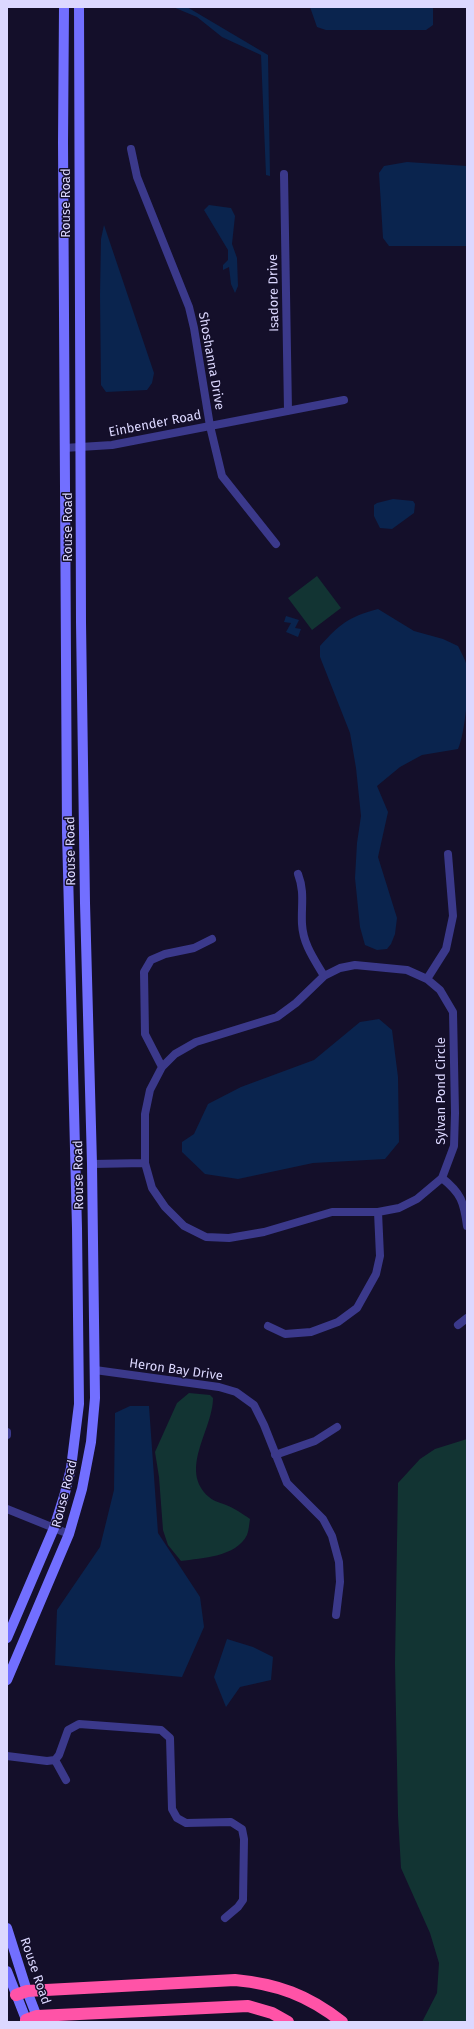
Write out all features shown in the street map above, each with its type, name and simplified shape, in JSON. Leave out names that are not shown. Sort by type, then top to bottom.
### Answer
[{"type":"highway","points":[[21,1993],[235,1980],[248,1981],[262,1983],[298,1994],[342,2022]]},
{"type":"highway","points":[[32,2020],[248,2006],[272,2012],[288,2022]]},
{"type":"street","name":"Rouse Road","points":[[7,1638],[54,1528],[71,1468],[79,1404],[77,1235],[67,840],[64,448],[64,7]]},
{"type":"street","points":[[68,7],[69,36],[72,48],[78,54]]},
{"type":"street","name":"Rouse Road","points":[[7,1680],[69,1534],[82,1489],[91,1442],[95,1398],[92,1164],[85,903],[80,447],[79,7]]},
{"type":"street","name":"Shoshanna Drive","points":[[131,149],[137,177],[189,307],[194,328],[210,426],[222,476],[276,544]]},
{"type":"street","name":"Isadore Drive","points":[[284,174],[288,411]]},
{"type":"street","name":"Einbender Road","points":[[64,448],[112,445],[344,400]]},
{"type":"street","points":[[427,979],[446,949],[453,916],[448,854]]},
{"type":"street","points":[[298,874],[302,885],[302,925],[306,946],[324,976]]},
{"type":"street","points":[[162,1066],[145,1034],[144,972],[151,960],[165,954],[194,948],[212,939]]},
{"type":"street","name":"Sylvan Pond Circle","points":[[370,966],[407,970],[427,979],[440,990],[453,1012],[456,1113],[454,1146],[442,1178],[417,1199],[400,1208],[378,1212],[332,1212],[264,1232],[229,1238],[206,1237],[184,1226],[165,1207],[152,1188],[145,1163],[145,1114],[150,1090],[162,1066],[175,1054],[196,1042],[277,1017],[296,1003],[324,976],[340,968],[370,966]]},
{"type":"street","points":[[92,1164],[145,1163]]},
{"type":"street","points":[[442,1178],[456,1189],[464,1206],[467,1226]]},
{"type":"street","points":[[268,1326],[285,1334],[311,1332],[338,1322],[357,1308],[376,1274],[380,1256],[378,1212]]},
{"type":"street","points":[[458,1325],[467,1318]]},
{"type":"street","name":"Heron Bay Drive","points":[[95,1370],[219,1387],[236,1392],[254,1405],[287,1483],[323,1519],[332,1536],[339,1562],[340,1582],[336,1615]]},
{"type":"street","points":[[275,1455],[316,1441],[337,1427]]},
{"type":"street","points":[[7,1509],[69,1534]]},
{"type":"street","points":[[7,1756],[47,1761],[55,1760],[59,1755],[68,1730],[79,1724],[161,1730],[170,1738],[172,1809],[177,1818],[186,1823],[231,1822],[242,1829],[244,1839],[243,1900],[238,1907],[225,1918]]},
{"type":"street","points":[[55,1760],[66,1780]]},
{"type":"street","name":"Rouse Road","points":[[7,1928],[21,1993],[32,2020]]},
{"type":"street","name":"Rouse Road","points":[[7,1971],[21,1993]]},
{"type":"green space","points":[[317,576],[341,608],[312,630],[288,598]]},
{"type":"green space","points":[[189,1393],[210,1395],[213,1398],[212,1410],[199,1449],[197,1462],[197,1475],[200,1486],[211,1499],[232,1508],[250,1519],[247,1535],[235,1548],[218,1555],[181,1561],[168,1545],[163,1530],[159,1477],[155,1452],[177,1403]]},
{"type":"green space","points":[[467,1439],[467,2022],[422,2022],[437,1993],[439,1963],[430,1933],[401,1868],[398,1816],[395,1663],[398,1483],[420,1459],[435,1449]]},
{"type":"water","points":[[173,7],[187,7],[268,55],[270,176],[266,175],[261,55],[222,37],[197,17]]},
{"type":"water","points":[[310,7],[433,7],[433,25],[426,30],[326,30],[317,27]]},
{"type":"water","points":[[407,162],[467,166],[467,246],[389,246],[383,238],[379,173],[384,166]]},
{"type":"water","points":[[209,205],[231,208],[235,216],[232,244],[237,258],[238,286],[235,293],[231,284],[229,267],[223,270],[223,265],[228,260],[228,250],[204,210]]},
{"type":"water","points":[[104,225],[154,373],[152,383],[147,390],[106,392],[101,385],[101,239]]},
{"type":"water","points":[[393,499],[413,501],[415,504],[414,513],[392,529],[380,528],[374,516],[374,505]]},
{"type":"water","points":[[378,609],[414,631],[443,639],[458,646],[467,666],[468,684],[465,721],[461,742],[458,749],[422,755],[400,767],[377,786],[388,812],[378,857],[397,918],[395,934],[391,944],[387,949],[377,950],[365,945],[360,927],[355,878],[357,843],[361,816],[356,768],[350,733],[320,657],[320,646],[345,622],[359,615]]},
{"type":"water","points":[[286,616],[299,620],[295,628],[301,629],[298,637],[286,632],[291,623],[284,622]]},
{"type":"water","points":[[379,1019],[392,1030],[398,1077],[399,1142],[385,1159],[313,1163],[238,1179],[205,1174],[182,1152],[182,1142],[194,1134],[208,1104],[241,1087],[314,1060],[360,1022]]},
{"type":"water","points":[[130,1406],[149,1406],[158,1533],[200,1597],[204,1627],[182,1677],[55,1665],[57,1610],[100,1547],[114,1490],[115,1413]]},
{"type":"water","points":[[227,1639],[253,1647],[273,1657],[271,1680],[240,1687],[226,1707],[214,1677]]}]
